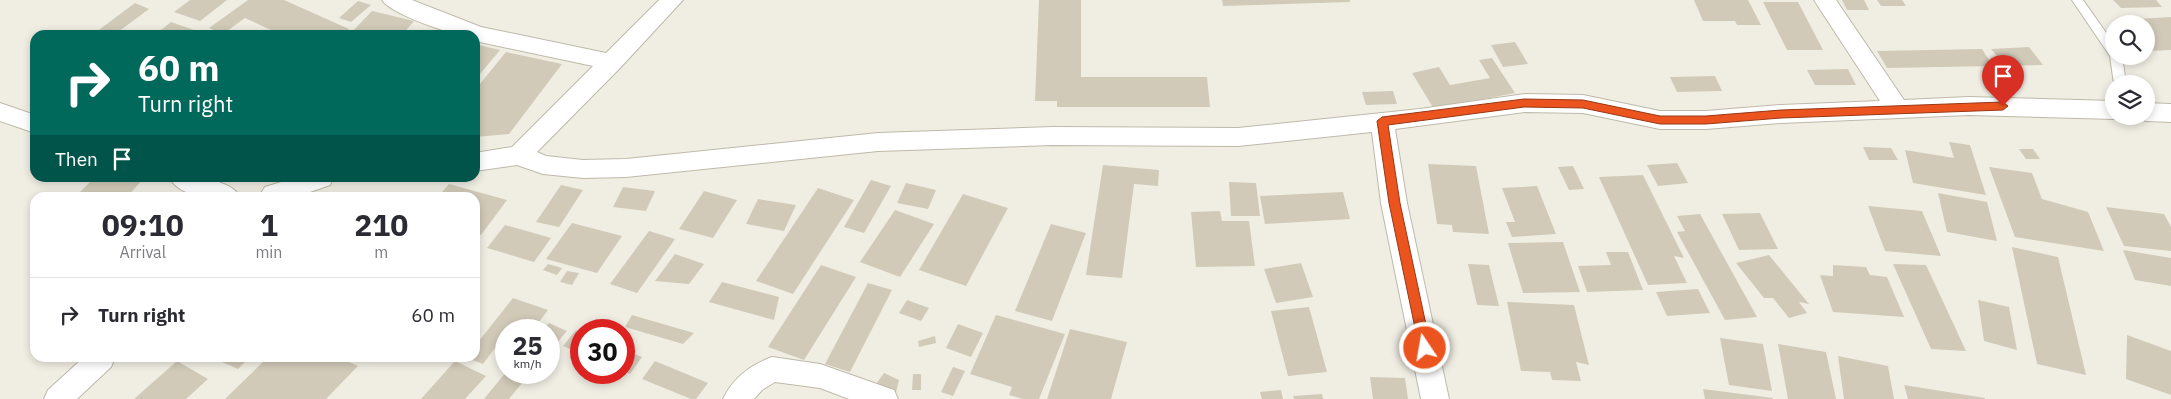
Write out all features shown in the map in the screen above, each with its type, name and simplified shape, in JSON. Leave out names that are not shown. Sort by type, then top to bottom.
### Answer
[{"type":"street","points":[[393,0],[466,30]]},
{"type":"street","points":[[519,155],[672,0]]},
{"type":"street","points":[[1825,0],[1898,109]]},
{"type":"street","points":[[480,35],[612,62]]},
{"type":"street","points":[[480,161],[519,155],[543,164],[583,168],[626,168],[878,142],[1052,136],[1238,138],[1524,103],[1583,104],[1660,120],[1706,120],[1781,114],[1969,106],[2105,110]]},
{"type":"street","points":[[0,112],[30,122]]},
{"type":"street","points":[[2155,112],[2171,113]]},
{"type":"street","points":[[1382,121],[1394,203],[1434,399]]},
{"type":"street","points":[[191,182],[215,192]]},
{"type":"street","points":[[280,192],[308,182]]},
{"type":"street","points":[[58,399],[98,362]]},
{"type":"street","points":[[737,399],[752,381],[772,369],[820,376],[884,399]]},
{"type":"lane","points":[[2077,0],[2105,41]]},
{"type":"building","points":[[190,0],[227,0],[200,21],[174,12]]},
{"type":"building","points":[[248,0],[284,0],[349,29],[271,30],[245,18],[228,30],[214,30],[209,28]]},
{"type":"building","points":[[1039,0],[1081,0],[1081,77],[1207,77],[1210,107],[1057,107],[1057,101],[1035,101]]},
{"type":"building","points":[[1222,0],[1350,0],[1350,2],[1223,6]]},
{"type":"building","points":[[1694,0],[1748,0],[1761,25],[1737,25],[1735,21],[1703,21]]},
{"type":"building","points":[[1842,0],[1864,0],[1869,10],[1847,10]]},
{"type":"building","points":[[1877,0],[1902,0],[1906,6],[1881,6]]},
{"type":"building","points":[[2113,0],[2156,0],[2162,7],[2121,8]]},
{"type":"building","points":[[358,1],[371,5],[351,22],[339,18]]},
{"type":"building","points":[[1763,2],[1798,2],[1823,50],[1787,50]]},
{"type":"building","points":[[135,3],[149,9],[121,30],[99,30]]},
{"type":"building","points":[[372,11],[414,21],[406,30],[354,30]]},
{"type":"building","points":[[2171,17],[2171,50],[2155,51],[2155,18]]},
{"type":"building","points":[[171,22],[194,30],[161,30]]},
{"type":"building","points":[[1515,42],[1528,64],[1503,67],[1491,45]]},
{"type":"building","points":[[480,45],[500,50],[480,74]]},
{"type":"building","points":[[2029,47],[2043,65],[2005,66],[1991,49]]},
{"type":"building","points":[[1982,49],[1993,66],[1887,68],[1877,51]]},
{"type":"building","points":[[506,52],[562,64],[509,134],[480,137],[480,84]]},
{"type":"building","points":[[1492,58],[1515,93],[1434,109],[1412,73],[1439,67],[1450,85],[1490,78],[1479,60]]},
{"type":"building","points":[[1848,69],[1856,85],[1815,85],[1807,70]]},
{"type":"building","points":[[1715,76],[1722,91],[1677,92],[1670,77]]},
{"type":"building","points":[[1393,91],[1397,104],[1366,105],[1362,92]]},
{"type":"building","points":[[1949,142],[1970,145],[1986,195],[1913,183],[1905,150],[1954,158]]},
{"type":"building","points":[[1863,147],[1891,148],[1898,160],[1869,160]]},
{"type":"building","points":[[2019,149],[2033,149],[2040,159],[2026,159]]},
{"type":"building","points":[[1677,163],[1688,183],[1658,186],[1647,165]]},
{"type":"building","points":[[1428,164],[1476,166],[1489,234],[1453,232],[1452,225],[1437,224]]},
{"type":"building","points":[[1103,165],[1159,170],[1158,186],[1134,184],[1122,278],[1086,275]]},
{"type":"building","points":[[1573,166],[1584,189],[1569,190],[1558,167]]},
{"type":"building","points":[[1989,167],[2032,173],[2042,199],[2088,212],[2104,251],[2015,237]]},
{"type":"building","points":[[1643,175],[1684,258],[1674,256],[1687,283],[1648,285],[1599,177]]},
{"type":"building","points":[[871,180],[891,186],[864,233],[844,227]]},
{"type":"building","points":[[90,182],[140,182],[131,192],[80,192]]},
{"type":"building","points":[[1229,182],[1256,183],[1260,216],[1231,216]]},
{"type":"building","points":[[906,183],[936,190],[928,209],[897,203]]},
{"type":"building","points":[[449,184],[478,192],[442,192]]},
{"type":"building","points":[[561,185],[583,190],[559,227],[536,222]]},
{"type":"building","points":[[1537,186],[1556,234],[1512,237],[1506,222],[1515,222],[1502,188]]},
{"type":"building","points":[[623,187],[655,191],[646,211],[613,207]]},
{"type":"building","points":[[818,188],[854,200],[793,294],[756,281]]},
{"type":"building","points":[[704,191],[737,200],[713,238],[679,229]]},
{"type":"building","points":[[1343,192],[1350,219],[1265,224],[1260,196]]},
{"type":"building","points":[[480,193],[507,200],[481,235]]},
{"type":"building","points":[[1938,193],[1987,202],[1997,241],[1947,232]]},
{"type":"building","points":[[963,194],[1008,208],[966,286],[919,270]]},
{"type":"building","points":[[758,199],[796,205],[784,231],[746,224]]},
{"type":"building","points":[[1868,206],[1922,211],[1941,256],[1885,251]]},
{"type":"building","points":[[2106,207],[2164,214],[2171,227],[2171,251],[2124,246]]},
{"type":"building","points":[[895,210],[934,224],[900,277],[860,262]]},
{"type":"building","points":[[1220,211],[1222,221],[1249,221],[1255,266],[1196,267],[1191,212]]},
{"type":"building","points":[[1760,213],[1778,249],[1739,250],[1722,214]]},
{"type":"building","points":[[1700,214],[1757,317],[1725,320],[1677,232],[1685,231],[1677,216]]},
{"type":"building","points":[[572,223],[622,236],[597,273],[546,259]]},
{"type":"building","points":[[1051,224],[1086,233],[1052,321],[1015,311]]},
{"type":"building","points":[[505,225],[551,238],[534,262],[487,248]]},
{"type":"building","points":[[649,231],[675,239],[637,293],[610,284]]},
{"type":"building","points":[[1563,242],[1580,292],[1523,293],[1508,243]]},
{"type":"building","points":[[2012,247],[2058,257],[2086,375],[2037,364]]},
{"type":"building","points":[[2123,250],[2171,258],[2171,286],[2135,280]]},
{"type":"building","points":[[1606,252],[1628,252],[1643,290],[1587,292],[1578,266],[1611,265]]},
{"type":"building","points":[[675,254],[704,264],[689,284],[655,281]]},
{"type":"building","points":[[1769,255],[1809,304],[1799,302],[1807,313],[1789,318],[1773,298],[1764,298],[1736,263]]},
{"type":"building","points":[[1301,263],[1313,297],[1276,303],[1264,269]]},
{"type":"building","points":[[548,264],[562,268],[557,275],[543,270]]},
{"type":"building","points":[[1468,264],[1489,265],[1499,306],[1477,305]]},
{"type":"building","points":[[1893,264],[1926,265],[1966,351],[1931,349]]},
{"type":"building","points":[[821,265],[856,277],[804,360],[768,347]]},
{"type":"building","points":[[1833,265],[1866,267],[1870,275],[1887,277],[1904,317],[1833,312],[1820,275],[1833,276]]},
{"type":"building","points":[[567,271],[579,273],[572,285],[560,282]]},
{"type":"building","points":[[722,282],[779,297],[774,320],[709,302]]},
{"type":"building","points":[[868,283],[892,290],[850,372],[825,364]]},
{"type":"building","points":[[1698,289],[1710,313],[1667,316],[1656,292]]},
{"type":"building","points":[[513,298],[548,310],[541,319],[496,319]]},
{"type":"building","points":[[907,300],[929,308],[921,321],[899,313]]},
{"type":"building","points":[[1978,300],[2009,307],[2017,350],[1984,341]]},
{"type":"building","points":[[1507,302],[1574,305],[1589,365],[1576,362],[1581,381],[1552,380],[1550,372],[1521,371]]},
{"type":"building","points":[[1309,307],[1327,372],[1288,376],[1271,311]]},
{"type":"building","points":[[632,315],[694,333],[683,344],[635,330],[635,319],[630,319]]},
{"type":"building","points":[[996,315],[1065,334],[1039,399],[1023,399],[1009,395],[1012,387],[970,374]]},
{"type":"building","points":[[495,321],[495,348],[483,364],[478,362],[480,362],[480,340]]},
{"type":"building","points":[[958,324],[983,333],[971,357],[946,348]]},
{"type":"building","points":[[560,328],[567,331],[560,339]]},
{"type":"building","points":[[1070,329],[1127,342],[1111,399],[1047,399]]},
{"type":"building","points":[[2127,335],[2171,351],[2171,395],[2126,379]]},
{"type":"building","points":[[935,336],[936,343],[919,347],[918,341]]},
{"type":"building","points":[[570,337],[570,349],[563,346]]},
{"type":"building","points":[[1720,338],[1763,344],[1772,391],[1729,385]]},
{"type":"building","points":[[1778,344],[1826,352],[1836,399],[1788,399]]},
{"type":"building","points":[[635,354],[642,357],[635,367]]},
{"type":"building","points":[[1838,356],[1888,366],[1894,399],[1844,399]]},
{"type":"building","points":[[655,361],[708,383],[696,399],[691,399],[642,379]]},
{"type":"building","points":[[176,362],[208,379],[186,399],[134,399]]},
{"type":"building","points":[[222,362],[245,362],[238,369]]},
{"type":"building","points":[[263,362],[349,362],[358,366],[326,399],[225,399]]},
{"type":"building","points":[[454,362],[486,376],[465,399],[421,399]]},
{"type":"building","points":[[953,367],[965,371],[953,396],[941,392]]},
{"type":"building","points":[[884,373],[899,380],[895,397],[874,387]]},
{"type":"building","points":[[913,374],[921,374],[921,390],[912,390]]},
{"type":"building","points":[[1370,377],[1405,378],[1408,399],[1373,399]]},
{"type":"building","points":[[496,384],[521,384],[509,399],[484,399]]},
{"type":"building","points":[[1904,385],[1985,398],[1985,399],[1908,399]]},
{"type":"building","points":[[1703,389],[1773,398],[1773,399],[1705,399]]},
{"type":"building","points":[[1281,390],[1283,399],[1262,399],[1260,392]]},
{"type":"building","points":[[1322,394],[1323,399],[1294,399],[1293,396]]},
{"type":"route","points":[[1425,348],[1394,203],[1382,121],[1420,118],[1524,103],[1583,104],[1660,120],[1706,120],[1781,114],[2003,106]]}]
